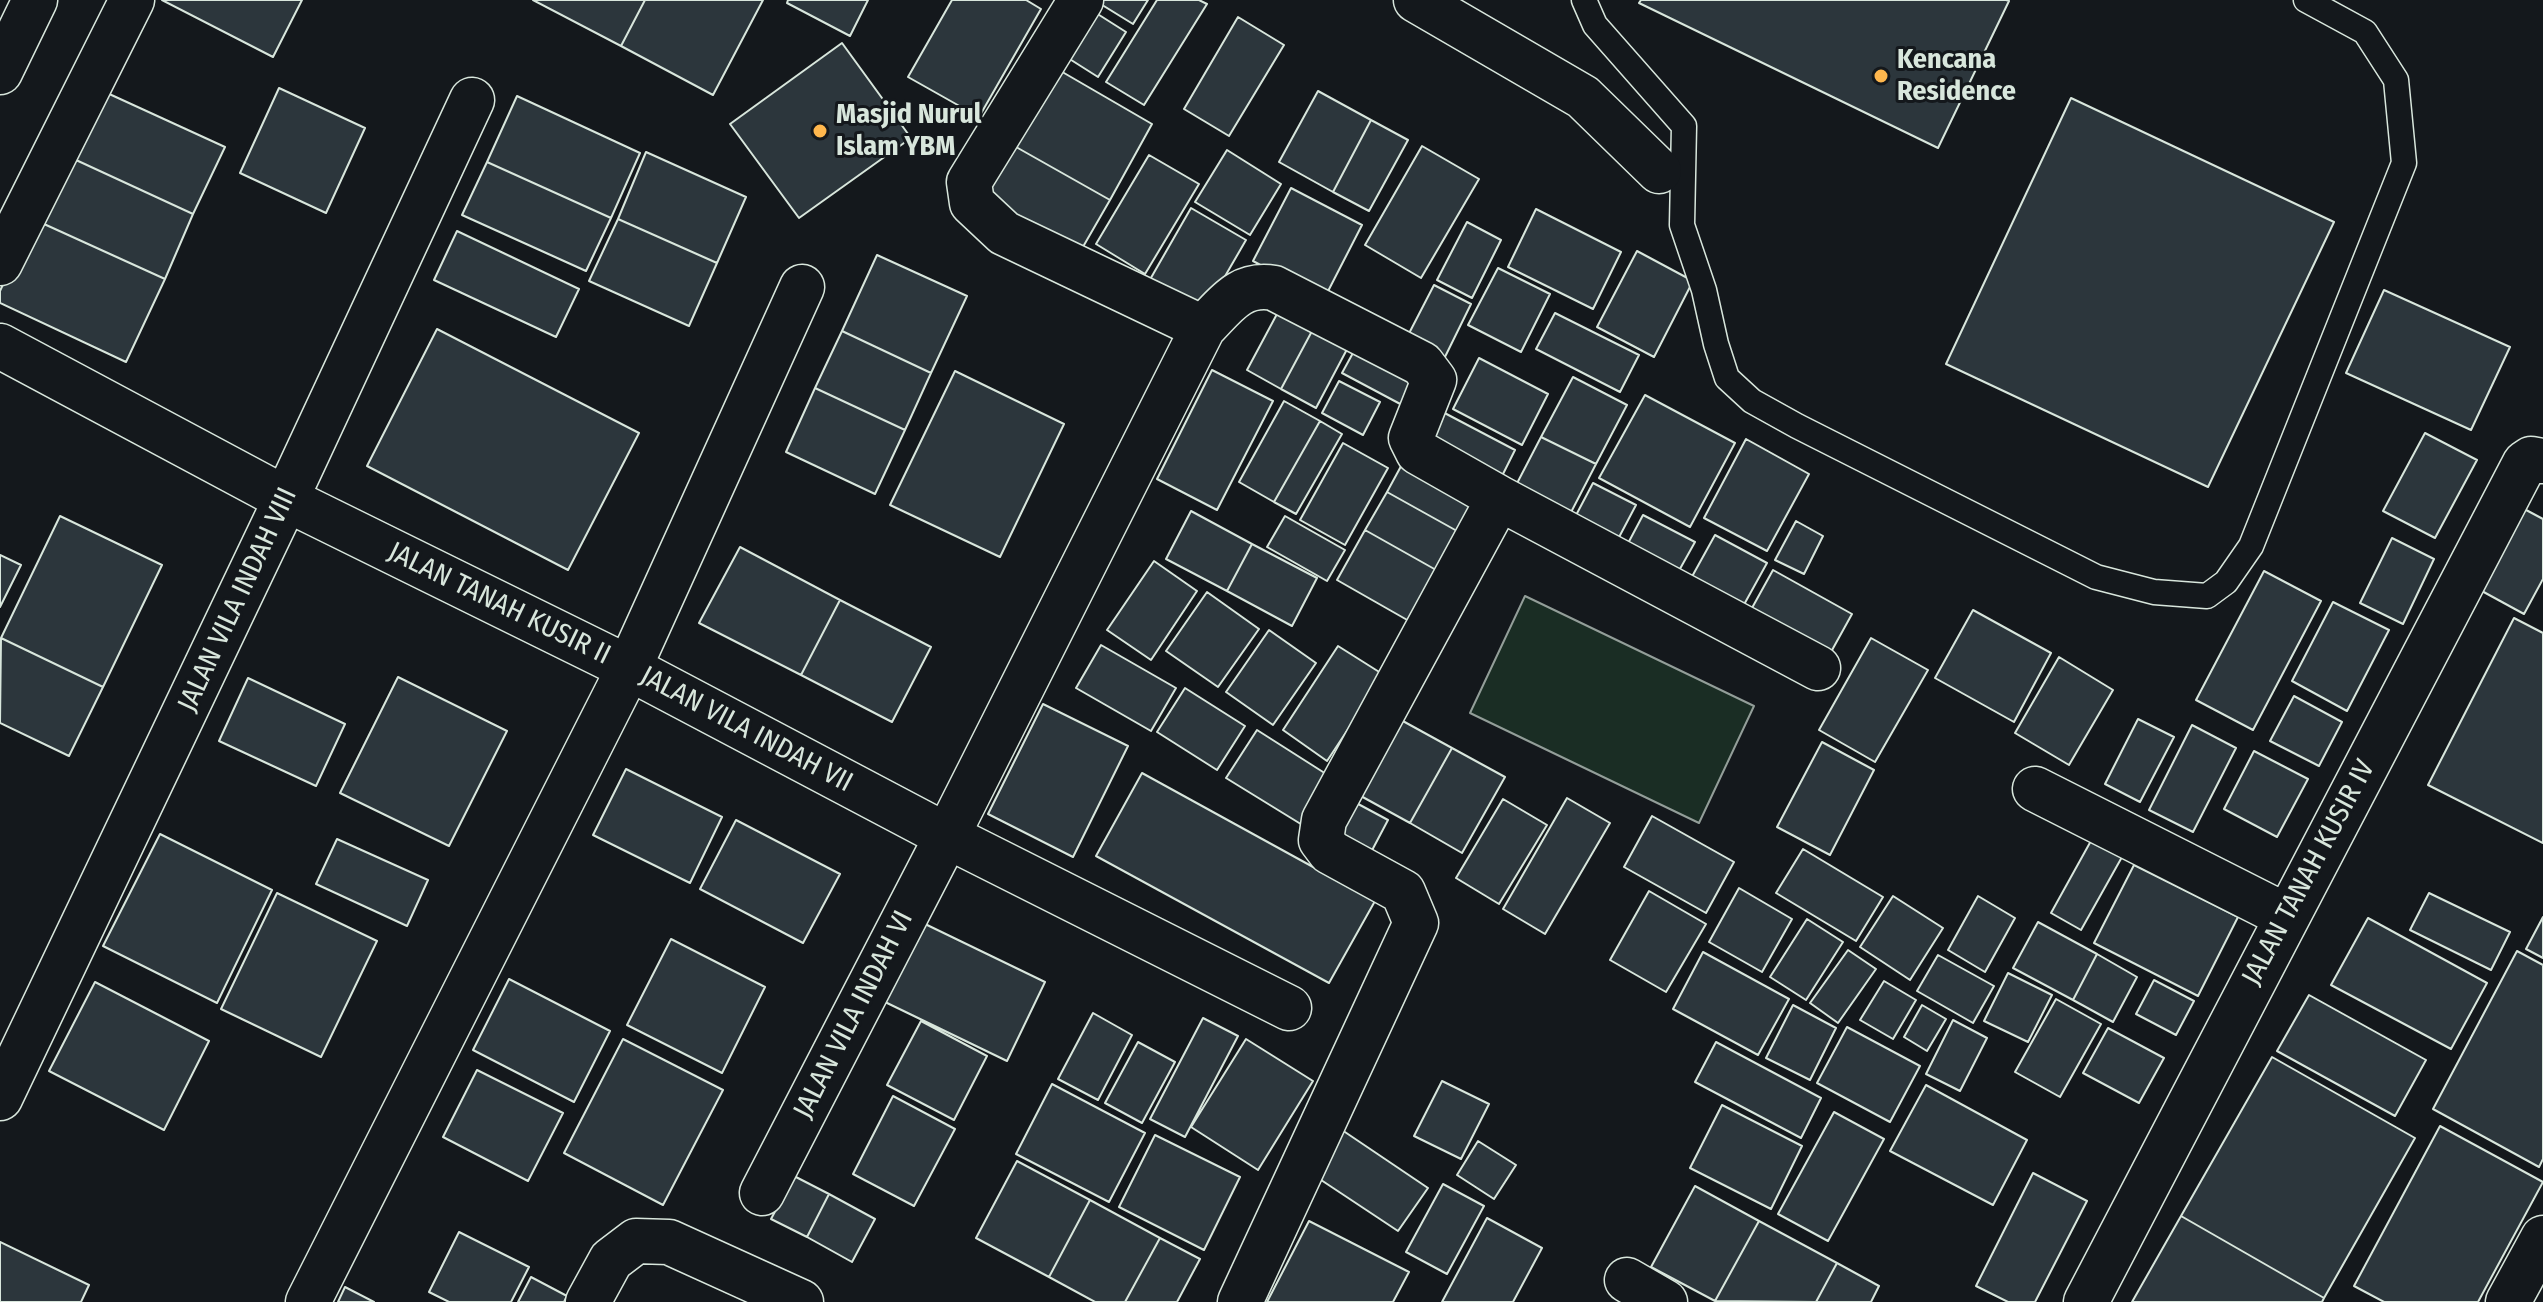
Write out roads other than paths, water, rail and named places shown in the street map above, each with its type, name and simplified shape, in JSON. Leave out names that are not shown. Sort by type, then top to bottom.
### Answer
[{"type":"street","points":[[0,72],[35,0]]},
{"type":"street","points":[[0,263],[132,0]]},
{"type":"street","points":[[1081,0],[969,182],[972,203],[1004,233],[1203,328]]},
{"type":"street","points":[[1416,0],[1583,97],[1659,171]]},
{"type":"street","name":"JALAN VILA INDAH VIII","points":[[0,1098],[286,499],[472,100]]},
{"type":"street","points":[[947,836],[1203,328],[1240,291],[1262,286],[1274,288],[1422,364],[1431,372],[1434,380],[1411,438],[1418,452],[1818,668]]},
{"type":"street","name":"JALAN TANAH KUSIR II","points":[[0,346],[286,499],[629,668],[802,287]]},
{"type":"street","name":"JALAN TANAH KUSIR IV","points":[[2086,1302],[2525,463],[2531,459],[2543,461]]},
{"type":"street","points":[[1240,1302],[1416,923],[1403,892],[1330,852],[1321,840],[1324,820],[1499,498]]},
{"type":"street","name":"JALAN VILA INDAH VII","points":[[308,1302],[629,668],[947,836],[1289,1008]]},
{"type":"street","points":[[2035,789],[2286,916]]},
{"type":"street","name":"JALAN VILA INDAH VI","points":[[762,1193],[947,836]]},
{"type":"street","points":[[2508,1302],[2543,1238]]},
{"type":"street","points":[[588,1302],[611,1260],[636,1241],[669,1242],[801,1302]]},
{"type":"street","points":[[1627,1280],[1665,1302]]},
{"type":"lane","points":[[1584,0],[1595,25],[1684,126],[1682,225],[1704,290],[1727,378],[1735,386],[1752,401],[1797,426],[2096,577],[2154,592],[2207,596],[2226,582],[2251,546],[2404,163],[2396,80],[2365,32],[2306,0]]},
{"type":"place","name":"Kencana Residence","points":[[1881,76]]},
{"type":"place","name":"Masjid Nurul Islam YBM","points":[[820,131]]}]
